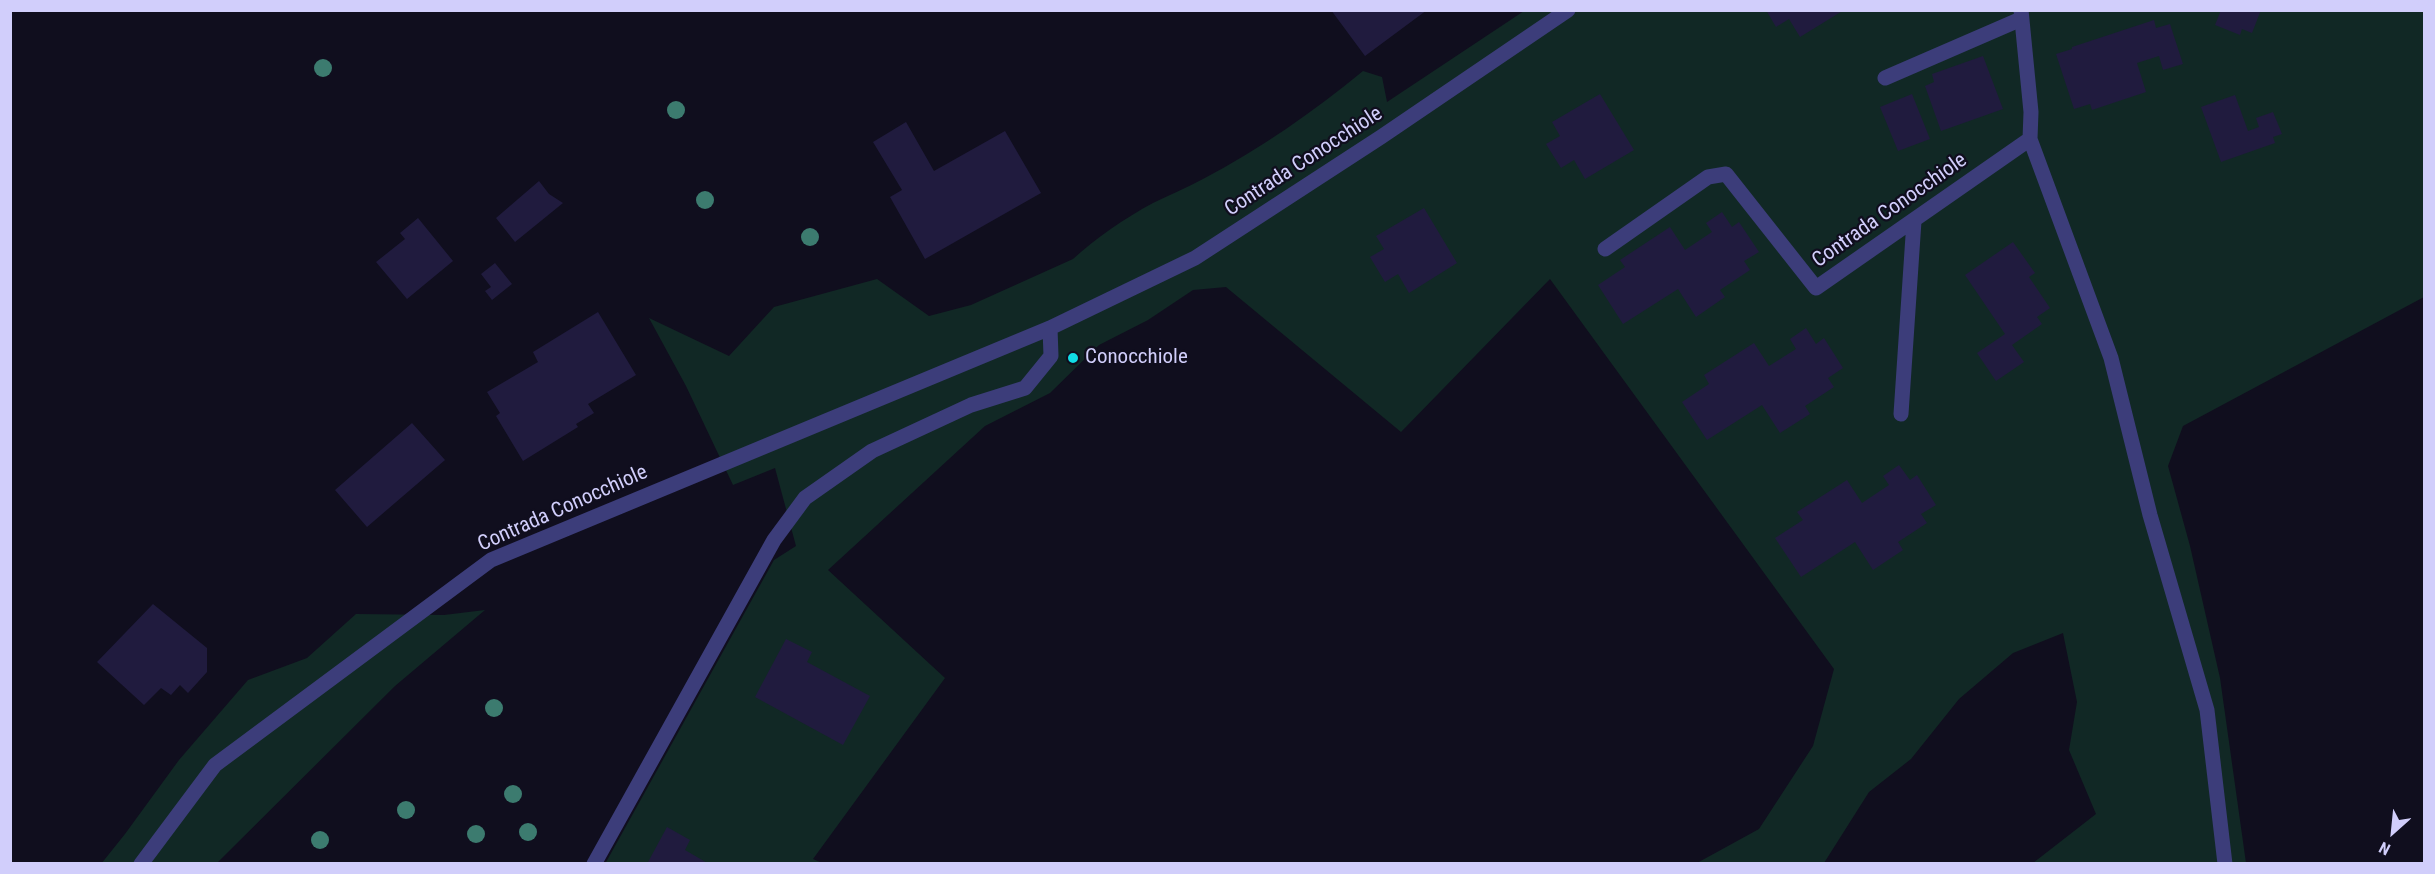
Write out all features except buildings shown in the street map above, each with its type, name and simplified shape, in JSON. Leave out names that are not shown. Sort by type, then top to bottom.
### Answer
[{"type":"street","name":"Contrada Conocchiole","points":[[141,864],[214,765],[491,560],[1050,328],[1195,258],[1568,10]]},
{"type":"street","points":[[1885,78],[2021,15],[2031,112],[2030,139],[2111,357],[2150,515],[2207,710],[2225,864]]},
{"type":"street","name":"Contrada Conocchiole","points":[[1605,249],[1708,177],[1726,174],[1816,288],[2030,139]]},
{"type":"street","points":[[1901,414],[1914,221]]},
{"type":"street","points":[[594,864],[774,540],[805,498],[872,451],[971,405],[1025,388],[1051,356],[1050,328]]},
{"type":"green space","points":[[1524,11],[2424,11],[2424,297],[2183,426],[2168,466],[2190,546],[2220,678],[2246,863],[2033,863],[2096,814],[2069,750],[2077,702],[2063,633],[2013,653],[1959,699],[1911,759],[1869,792],[1824,863],[1697,863],[1759,829],[1813,746],[1834,669],[1550,279],[1401,432],[1226,287],[1193,290],[1148,320],[1099,345],[1050,393],[985,426],[828,570],[945,678],[813,859],[822,863],[605,864],[774,560],[796,546],[775,468],[733,485],[686,386],[649,318],[729,356],[774,307],[877,279],[929,316],[971,305],[1073,259],[1132,215],[1203,179],[1265,142],[1325,101],[1363,71],[1382,77],[1387,102]]},
{"type":"green space","points":[[485,610],[395,686],[217,863],[101,864],[179,760],[248,680],[307,658],[356,614],[444,615]]},
{"type":"place","name":"Conocchiole","points":[[1073,358]]}]
